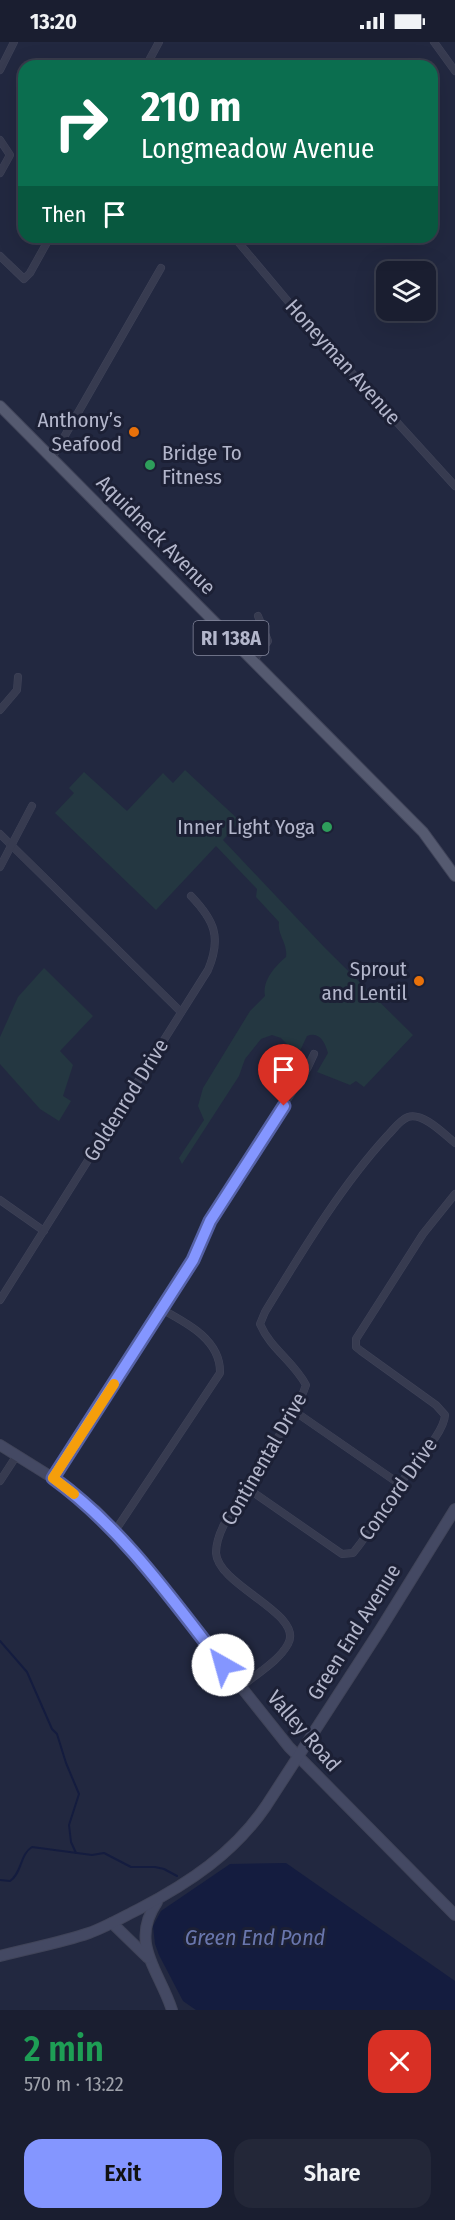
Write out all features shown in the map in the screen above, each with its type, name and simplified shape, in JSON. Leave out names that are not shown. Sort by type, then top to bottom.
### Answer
[{"type":"main road","name":"Aquidneck Avenue","points":[[0,406],[423,832],[455,876]]},
{"type":"main road","name":"Valley Road","points":[[0,1445],[53,1478],[96,1511],[115,1531],[298,1756],[455,1915]]},
{"type":"main road","name":"Green End Avenue","points":[[0,1956],[69,1939],[112,1923],[158,1899],[229,1851],[251,1828],[455,1509]]},
{"type":"main road","points":[[158,1899],[146,1921],[145,1944],[172,2010]]},
{"type":"main road","points":[[112,1923],[151,1962]]},
{"type":"street","points":[[0,70],[14,42]]},
{"type":"street","points":[[149,60],[159,42]]},
{"type":"street","points":[[435,42],[455,71]]},
{"type":"street","points":[[0,140],[10,155],[0,173]]},
{"type":"street","points":[[0,256],[24,279],[30,273],[47,243]]},
{"type":"street","name":"Honeyman Avenue","points":[[239,243],[302,318],[455,486]]},
{"type":"street","points":[[52,458],[161,268]]},
{"type":"street","points":[[253,661],[268,640],[258,616]]},
{"type":"street","points":[[0,710],[17,690],[18,677]]},
{"type":"street","points":[[0,867],[32,806]]},
{"type":"street","points":[[0,834],[181,1012]]},
{"type":"street","name":"Goldenrod Drive","points":[[0,1300],[208,970],[215,951],[214,930],[204,909],[191,896]]},
{"type":"street","points":[[53,1478],[196,1253],[210,1221],[314,1054]]},
{"type":"street","name":"Continental Drive","points":[[241,1687],[284,1651],[291,1635],[288,1627],[278,1615],[228,1576],[216,1557],[216,1544],[228,1519],[294,1411],[306,1385],[300,1373],[265,1336],[260,1324],[265,1312],[347,1185],[399,1123],[407,1117],[416,1116],[455,1143]]},
{"type":"street","name":"Concord Drive","points":[[248,1488],[342,1554],[353,1553],[364,1539],[436,1435],[445,1414],[436,1405],[360,1351],[356,1347],[356,1339],[358,1332],[423,1234],[455,1194]]},
{"type":"street","points":[[0,1200],[44,1231]]},
{"type":"street","points":[[115,1531],[220,1373],[220,1363],[200,1332],[161,1309]]},
{"type":"street","points":[[294,1411],[401,1485]]},
{"type":"street","points":[[0,1480],[17,1455]]},
{"type":"shaded area","points":[[185,770],[240,821],[223,840],[325,948],[413,1035],[364,1087],[356,1081],[350,1085],[317,1072],[328,1053],[323,1042],[315,1035],[307,1036],[298,1055],[281,1038],[272,1035],[261,1039],[245,1059],[239,1076],[182,1164],[179,1158],[204,1120],[198,1106],[203,1088],[250,1011],[265,996],[265,985],[270,974],[286,957],[279,922],[256,897],[257,889],[216,846],[156,910],[55,813],[74,793],[69,788],[84,772],[127,811],[163,773],[173,783]]},
{"type":"shaded area","points":[[44,968],[93,1016],[60,1051],[73,1065],[63,1096],[71,1101],[59,1121],[40,1109],[0,1064],[0,1037],[18,997]]},
{"type":"water","name":"Green End Pond","points":[[286,1863],[455,1981],[455,2010],[196,2010],[183,2001],[155,1944],[153,1926],[161,1911],[230,1864]]},
{"type":"waterway","points":[[0,1641],[27,1672],[52,1729],[57,1734],[79,1794],[69,1825],[71,1842],[76,1853]]},
{"type":"waterway","points":[[0,1880],[10,1881],[14,1878],[25,1854],[32,1847],[92,1855],[104,1853],[131,1867],[155,1867],[177,1876]]},
{"type":"slow traffic","points":[[74,1494],[53,1478],[114,1384]]},
{"type":"place","name":"Anthony’s Seafood","points":[[134,432]]},
{"type":"place","name":"Bridge To Fitness","points":[[150,465]]},
{"type":"place","name":"Inner Light Yoga","points":[[327,827]]},
{"type":"place","name":"Sprout and Lentil","points":[[419,981]]},
{"type":"route","points":[[223,1665],[126,1543],[96,1511],[53,1478],[193,1260],[210,1221],[284,1106]]}]
